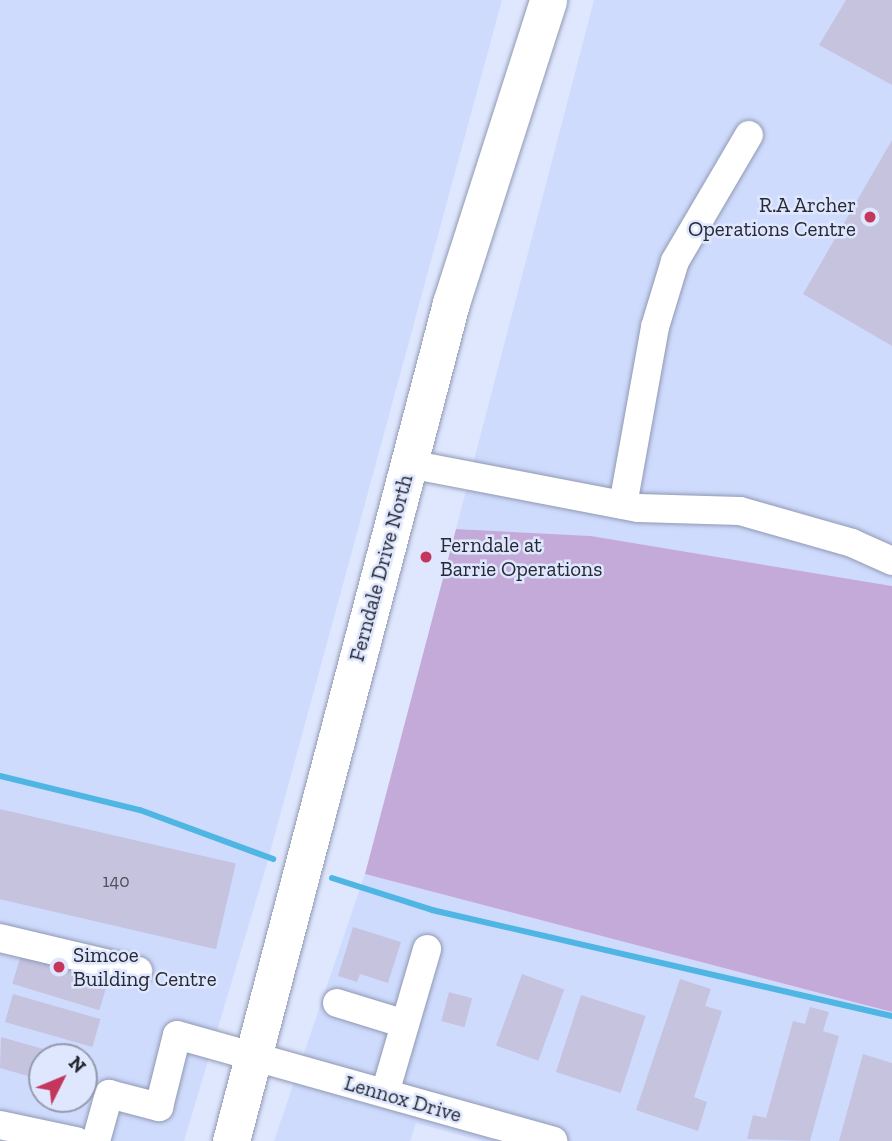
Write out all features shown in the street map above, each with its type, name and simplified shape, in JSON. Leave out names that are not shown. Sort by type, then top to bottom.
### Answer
[{"type":"main road","name":"Ferndale Drive North","points":[[231,1141],[451,303],[548,0]]},
{"type":"street","points":[[623,505],[655,327],[675,261],[749,135]]},
{"type":"street","points":[[409,464],[623,505],[740,511],[852,542],[892,561]]},
{"type":"street","points":[[0,937],[138,971]]},
{"type":"street","points":[[385,1093],[427,949]]},
{"type":"street","points":[[337,1003],[405,1024]]},
{"type":"street","name":"Lennox Drive","points":[[96,1141],[109,1094],[159,1107],[177,1035],[553,1141]]},
{"type":"street","points":[[0,1125],[76,1141]]},
{"type":"shaded area","points":[[0,0],[502,0],[266,867],[184,1141],[0,1141]]},
{"type":"shaded area","points":[[594,0],[892,0],[892,586],[591,536],[456,529]]},
{"type":"shaded area","points":[[456,529],[591,536],[892,586],[892,1012],[365,874]]},
{"type":"shaded area","points":[[365,874],[892,1012],[892,1141],[482,1141],[416,1123],[410,1141],[274,1141]]},
{"type":"building","points":[[846,0],[892,0],[892,85],[819,45]]},
{"type":"building","name":"R.A Archer Operations Centre","points":[[892,140],[892,346],[803,294]]},
{"type":"building","points":[[0,809],[236,863],[216,949],[0,899]]},
{"type":"building","points":[[353,927],[401,942],[388,983],[360,974],[357,982],[338,976]]},
{"type":"building","points":[[21,955],[108,982],[99,1010],[12,984]]},
{"type":"building","points":[[522,974],[564,989],[538,1061],[496,1045]]},
{"type":"building","points":[[680,979],[711,989],[705,1006],[722,1011],[694,1097],[707,1102],[698,1131],[636,1110]]},
{"type":"building","points":[[449,992],[472,998],[464,1027],[441,1021]]},
{"type":"building","points":[[13,994],[100,1019],[94,1043],[79,1043],[5,1022]]},
{"type":"building","points":[[581,995],[646,1016],[621,1093],[556,1072]]},
{"type":"building","points":[[810,1007],[829,1012],[823,1031],[839,1036],[810,1141],[747,1139],[753,1115],[766,1118],[793,1021],[805,1024]]},
{"type":"building","points":[[1,1037],[28,1045],[28,1076],[0,1068]]},
{"type":"building","points":[[863,1054],[892,1063],[892,1141],[839,1141]]},
{"type":"waterway","points":[[0,776],[140,810],[273,859]]},
{"type":"waterway","points":[[332,878],[432,910],[892,1016]]},
{"type":"place","name":"R.A Archer Operations Centre","points":[[870,217]]},
{"type":"place","name":"Ferndale at Barrie Operations","points":[[426,557]]},
{"type":"place","name":"Simcoe Building Centre","points":[[59,967]]}]
